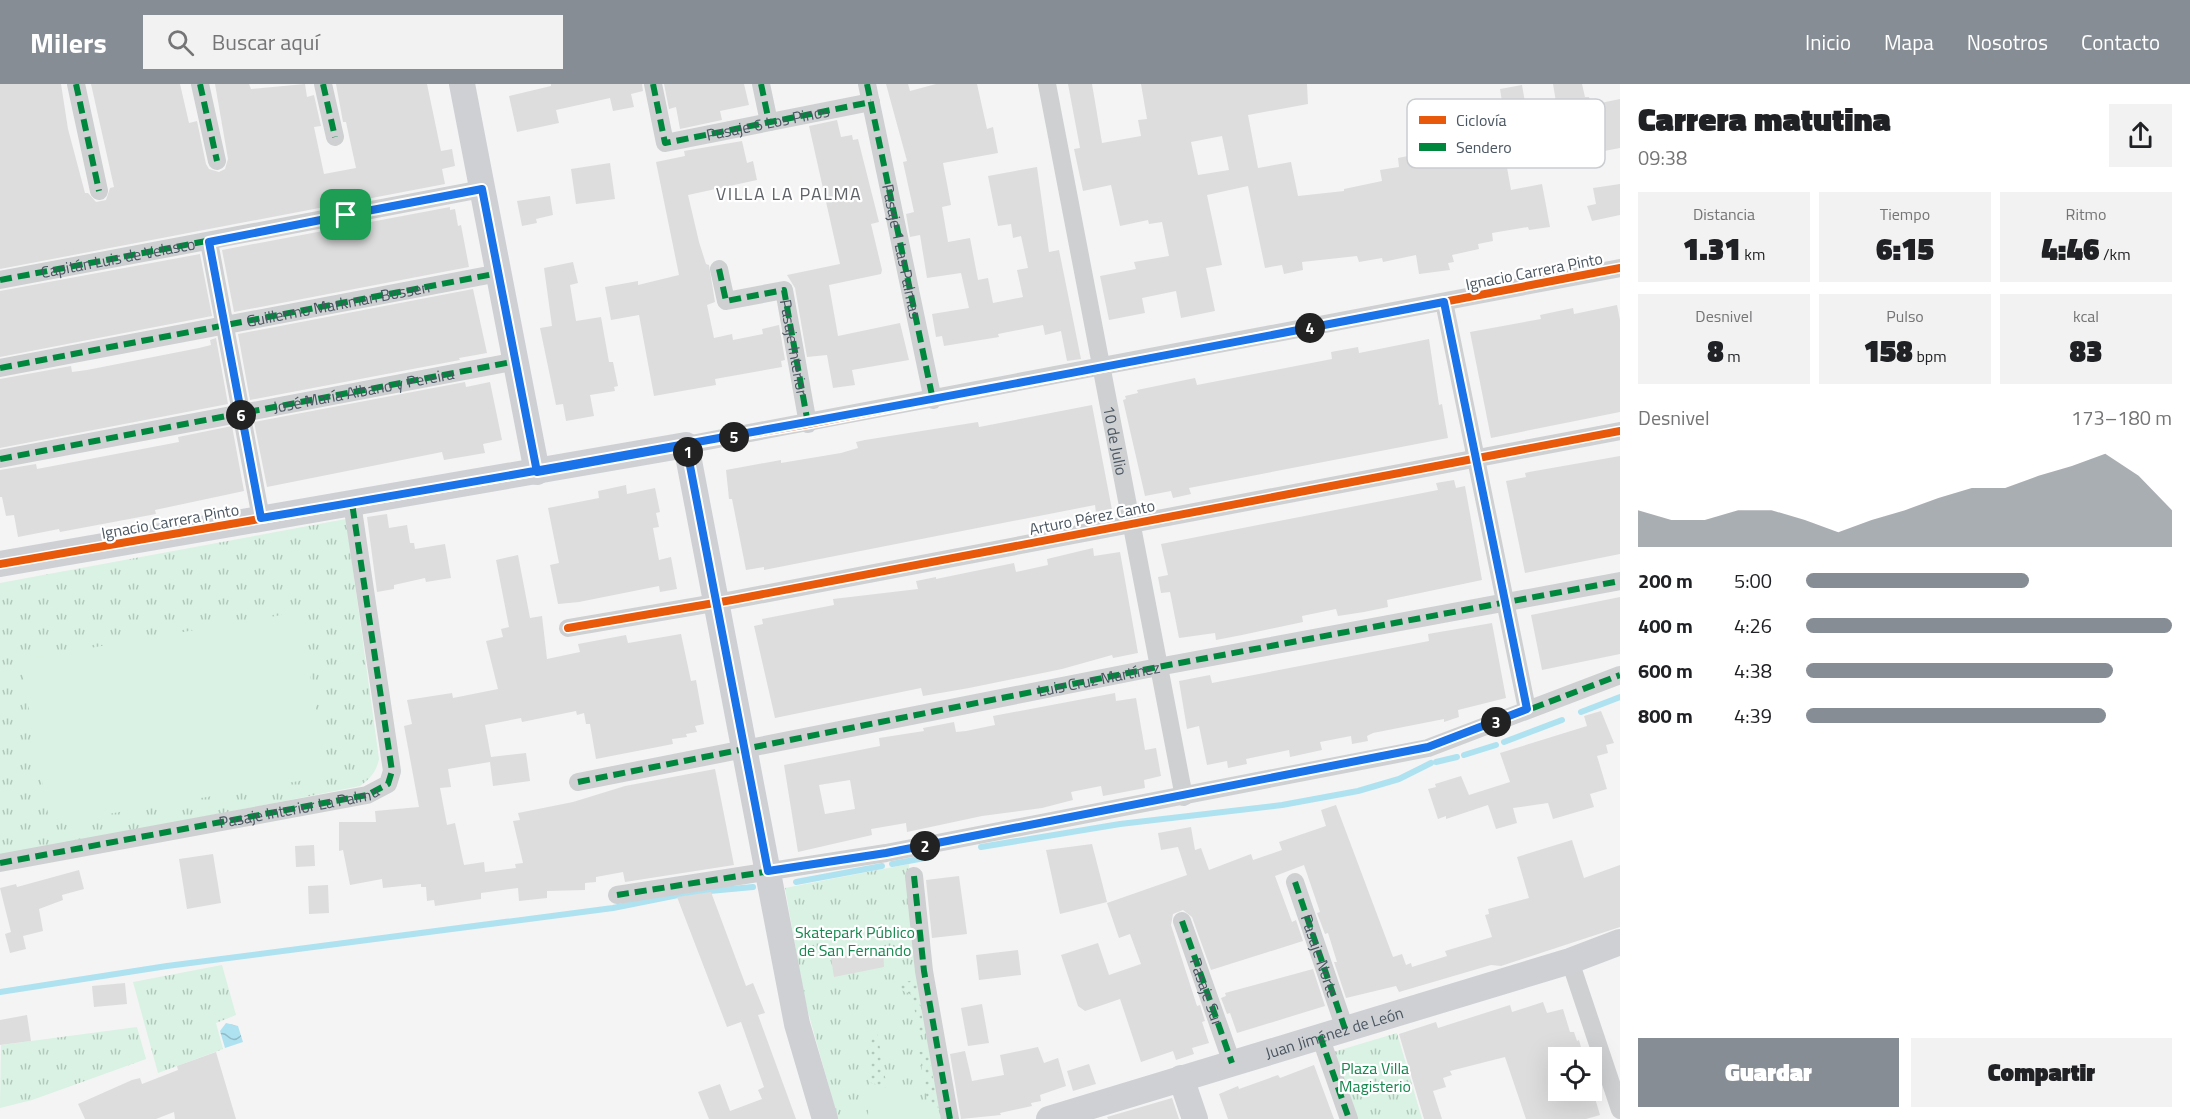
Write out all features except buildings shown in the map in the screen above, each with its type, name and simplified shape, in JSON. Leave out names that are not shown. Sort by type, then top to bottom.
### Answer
[{"type":"street","points":[[76,84],[99,190]]},
{"type":"street","points":[[200,84],[217,161]]},
{"type":"street","points":[[323,84],[335,137]]},
{"type":"street","points":[[462,84],[537,472]]},
{"type":"street","name":"Pasaje 6 Los Pinos","points":[[653,84],[665,143],[769,122],[869,93]]},
{"type":"street","points":[[761,84],[769,122]]},
{"type":"street","name":"10 de Julio","points":[[1047,84],[1184,797]]},
{"type":"street","name":"Pasaje 1 Las Palmas","points":[[869,93],[933,400]]},
{"type":"street","name":"Capitán Luis de Velasco","points":[[0,280],[482,189]]},
{"type":"street","points":[[209,242],[261,518]]},
{"type":"street","name":"Pasaje Interior","points":[[719,268],[726,301],[784,290],[808,424]]},
{"type":"street","name":"Ignacio Carrera Pinto","points":[[0,564],[808,424],[1620,268]]},
{"type":"street","name":"Guillermo Markman Bossen","points":[[0,368],[225,327],[499,273]]},
{"type":"street","points":[[1444,302],[1478,458],[1527,709]]},
{"type":"street","name":"José María Albano y Pereira","points":[[0,459],[517,360]]},
{"type":"street","name":"Arturo Pérez Canto","points":[[568,628],[1620,430]]},
{"type":"street","points":[[686,445],[797,1024],[825,1119]]},
{"type":"street","name":"Pasaje Interior La Palma","points":[[0,863],[367,795],[388,784],[392,771],[352,503]]},
{"type":"street","name":"Luis Cruz Martínez","points":[[578,782],[1158,667],[1620,581]]},
{"type":"street","points":[[616,895],[886,853],[1184,797],[1428,747],[1620,675]]},
{"type":"street","points":[[914,876],[924,971],[950,1119]]},
{"type":"street","name":"Pasaje Norte","points":[[1295,882],[1345,1029]]},
{"type":"street","name":"Pasaje Sur","points":[[1182,921],[1232,1063]]},
{"type":"street","name":"Juan Jiménez de León","points":[[1049,1119],[1570,961],[1620,942]]},
{"type":"street","points":[[1570,961],[1620,1110]]},
{"type":"street","points":[[1320,1036],[1349,1119]]},
{"type":"street","points":[[1181,1078],[1195,1119]]},
{"type":"green space","points":[[346,519],[379,759],[375,771],[367,780],[360,786],[0,857],[0,583]]},
{"type":"green space","points":[[299,612],[328,776],[50,824],[20,660]]},
{"type":"green space","name":"Skatepark Público de San Fernando","points":[[909,864],[908,885],[943,1119],[838,1119],[805,1001],[785,888]]},
{"type":"green space","points":[[222,965],[236,1015],[216,1023],[223,1049],[158,1073],[133,982]]},
{"type":"green space","points":[[916,980],[925,1034],[919,1034],[912,995],[899,989],[898,983]]},
{"type":"green space","points":[[137,1027],[146,1059],[32,1100],[0,1108],[1,1045]]},
{"type":"green space","points":[[877,1031],[887,1088],[869,1082],[870,1043]]},
{"type":"green space","name":"Plaza Villa Magisterio","points":[[1397,1033],[1422,1119],[1353,1119],[1330,1053]]},
{"type":"green space","points":[[928,1051],[939,1111],[928,1105],[919,1052]]},
{"type":"green space","points":[[869,1082],[939,1111],[941,1119],[868,1119]]},
{"type":"water","points":[[226,1023],[238,1026],[243,1042],[225,1048],[220,1031]]},
{"type":"waterway","points":[[1581,712],[1620,697]]},
{"type":"waterway","points":[[1504,742],[1562,720]]},
{"type":"waterway","points":[[1464,755],[1496,745]]},
{"type":"waterway","points":[[1436,762],[1457,757]]},
{"type":"waterway","points":[[981,847],[1120,824],[1282,805],[1358,791],[1399,779],[1431,763]]},
{"type":"waterway","points":[[892,864],[930,857]]},
{"type":"waterway","points":[[796,882],[882,866]]},
{"type":"waterway","points":[[0,992],[167,966],[613,908],[688,893],[753,887]]},
{"type":"marked path","points":[[76,84],[99,191]]},
{"type":"marked path","points":[[200,84],[217,161]]},
{"type":"marked path","points":[[323,84],[335,137]]},
{"type":"marked path","points":[[653,84],[665,143],[871,102]]},
{"type":"marked path","points":[[761,84],[769,122]]},
{"type":"marked path","points":[[867,84],[933,400]]},
{"type":"marked path","points":[[0,280],[482,189]]},
{"type":"marked path","points":[[209,242],[261,518]]},
{"type":"marked path","points":[[719,269],[726,301],[784,290],[808,424]]},
{"type":"marked path","points":[[0,368],[499,273]]},
{"type":"marked path","points":[[1444,302],[1527,709]]},
{"type":"marked path","points":[[0,459],[517,361]]},
{"type":"marked path","points":[[0,863],[367,795],[388,784],[392,771],[352,503]]},
{"type":"marked path","points":[[578,782],[1158,667],[1620,581]]},
{"type":"marked path","points":[[617,895],[886,853],[1428,748],[1620,675]]},
{"type":"marked path","points":[[914,876],[924,971],[950,1119]]},
{"type":"marked path","points":[[1295,882],[1345,1029]]},
{"type":"marked path","points":[[1182,921],[1232,1063]]},
{"type":"marked path","points":[[1320,1036],[1349,1119]]},
{"type":"cycle path","points":[[0,564],[808,424],[1620,268]]},
{"type":"cycle path","points":[[568,628],[732,600],[1620,431]]},
{"type":"district","name":"VILLA LA PALMA","points":[[789,194]]},
{"type":"route","points":[[346,215],[209,242],[261,518],[537,472],[612,459],[686,445],[808,424],[1444,302],[1478,458],[1527,709],[1468,734],[1428,747],[1184,797],[886,853],[789,870],[768,871],[686,445],[537,472],[482,189],[346,215]]}]
